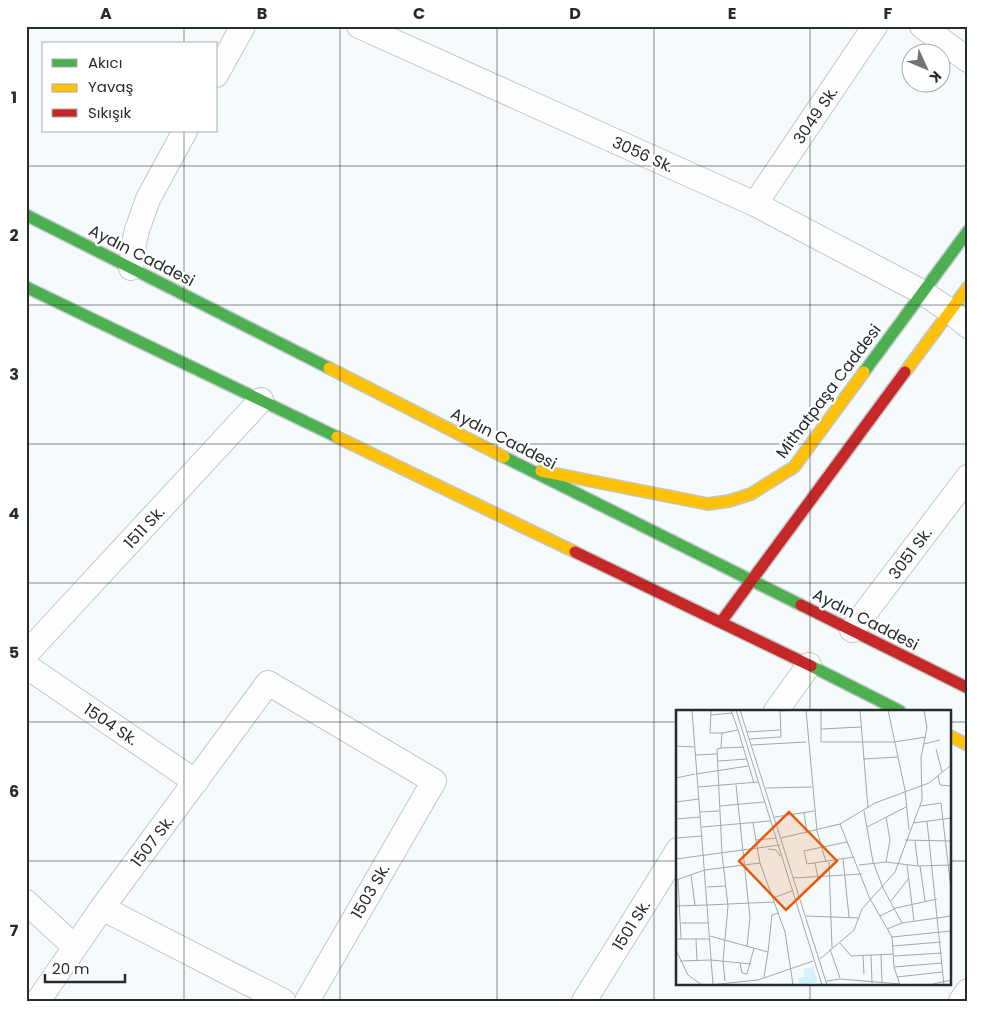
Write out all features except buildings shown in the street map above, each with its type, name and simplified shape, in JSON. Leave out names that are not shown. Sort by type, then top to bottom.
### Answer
[{"type":"main road","name":"Aydın Caddesi","points":[[26,215],[526,468],[968,688]]},
{"type":"main road","name":"Mithatpaşa Caddesi","points":[[526,468],[708,504],[729,501],[751,494],[794,467],[968,231]]},
{"type":"main road","points":[[26,287],[809,664],[898,710]]},
{"type":"main road","points":[[721,622],[959,318],[968,287]]},
{"type":"main road","points":[[952,737],[968,745]]},
{"type":"street","points":[[218,71],[243,26]]},
{"type":"street","name":"3056 Sk.","points":[[358,26],[755,204],[922,292],[959,318]]},
{"type":"street","name":"3049 Sk.","points":[[755,204],[875,26]]},
{"type":"street","points":[[922,26],[968,60]]},
{"type":"street","points":[[131,268],[137,230],[148,199],[184,132]]},
{"type":"street","name":"1511 Sk.","points":[[26,654],[261,400]]},
{"type":"street","name":"3051 Sk.","points":[[852,630],[968,477]]},
{"type":"street","points":[[777,710],[809,664]]},
{"type":"street","name":"1504 Sk.","points":[[26,666],[196,782]]},
{"type":"street","name":"1507 Sk.","points":[[38,1001],[102,908],[268,684]]},
{"type":"street","name":"1503 Sk.","points":[[268,684],[434,781],[307,1001]]},
{"type":"street","name":"1501 Sk.","points":[[588,999],[676,853]]},
{"type":"street","points":[[26,902],[75,947]]},
{"type":"street","points":[[102,908],[283,1001]]},
{"type":"street","points":[[961,1001],[968,990]]},
{"type":"traffic: fast","points":[[26,215],[329,368]]},
{"type":"traffic: fast","points":[[864,372],[968,231]]},
{"type":"traffic: fast","points":[[26,287],[337,437]]},
{"type":"traffic: fast","points":[[504,457],[801,605]]},
{"type":"traffic: fast","points":[[811,666],[898,710]]},
{"type":"traffic: slow","points":[[905,372],[968,287]]},
{"type":"traffic: slow","points":[[329,368],[504,457]]},
{"type":"traffic: slow","points":[[541,471],[708,504],[729,501],[751,494],[794,467],[864,372]]},
{"type":"traffic: slow","points":[[337,437],[575,552]]},
{"type":"traffic: slow","points":[[952,737],[968,745]]},
{"type":"traffic: jam","points":[[721,622],[905,372]]},
{"type":"traffic: jam","points":[[575,552],[811,666]]},
{"type":"traffic: jam","points":[[801,605],[968,688]]}]
